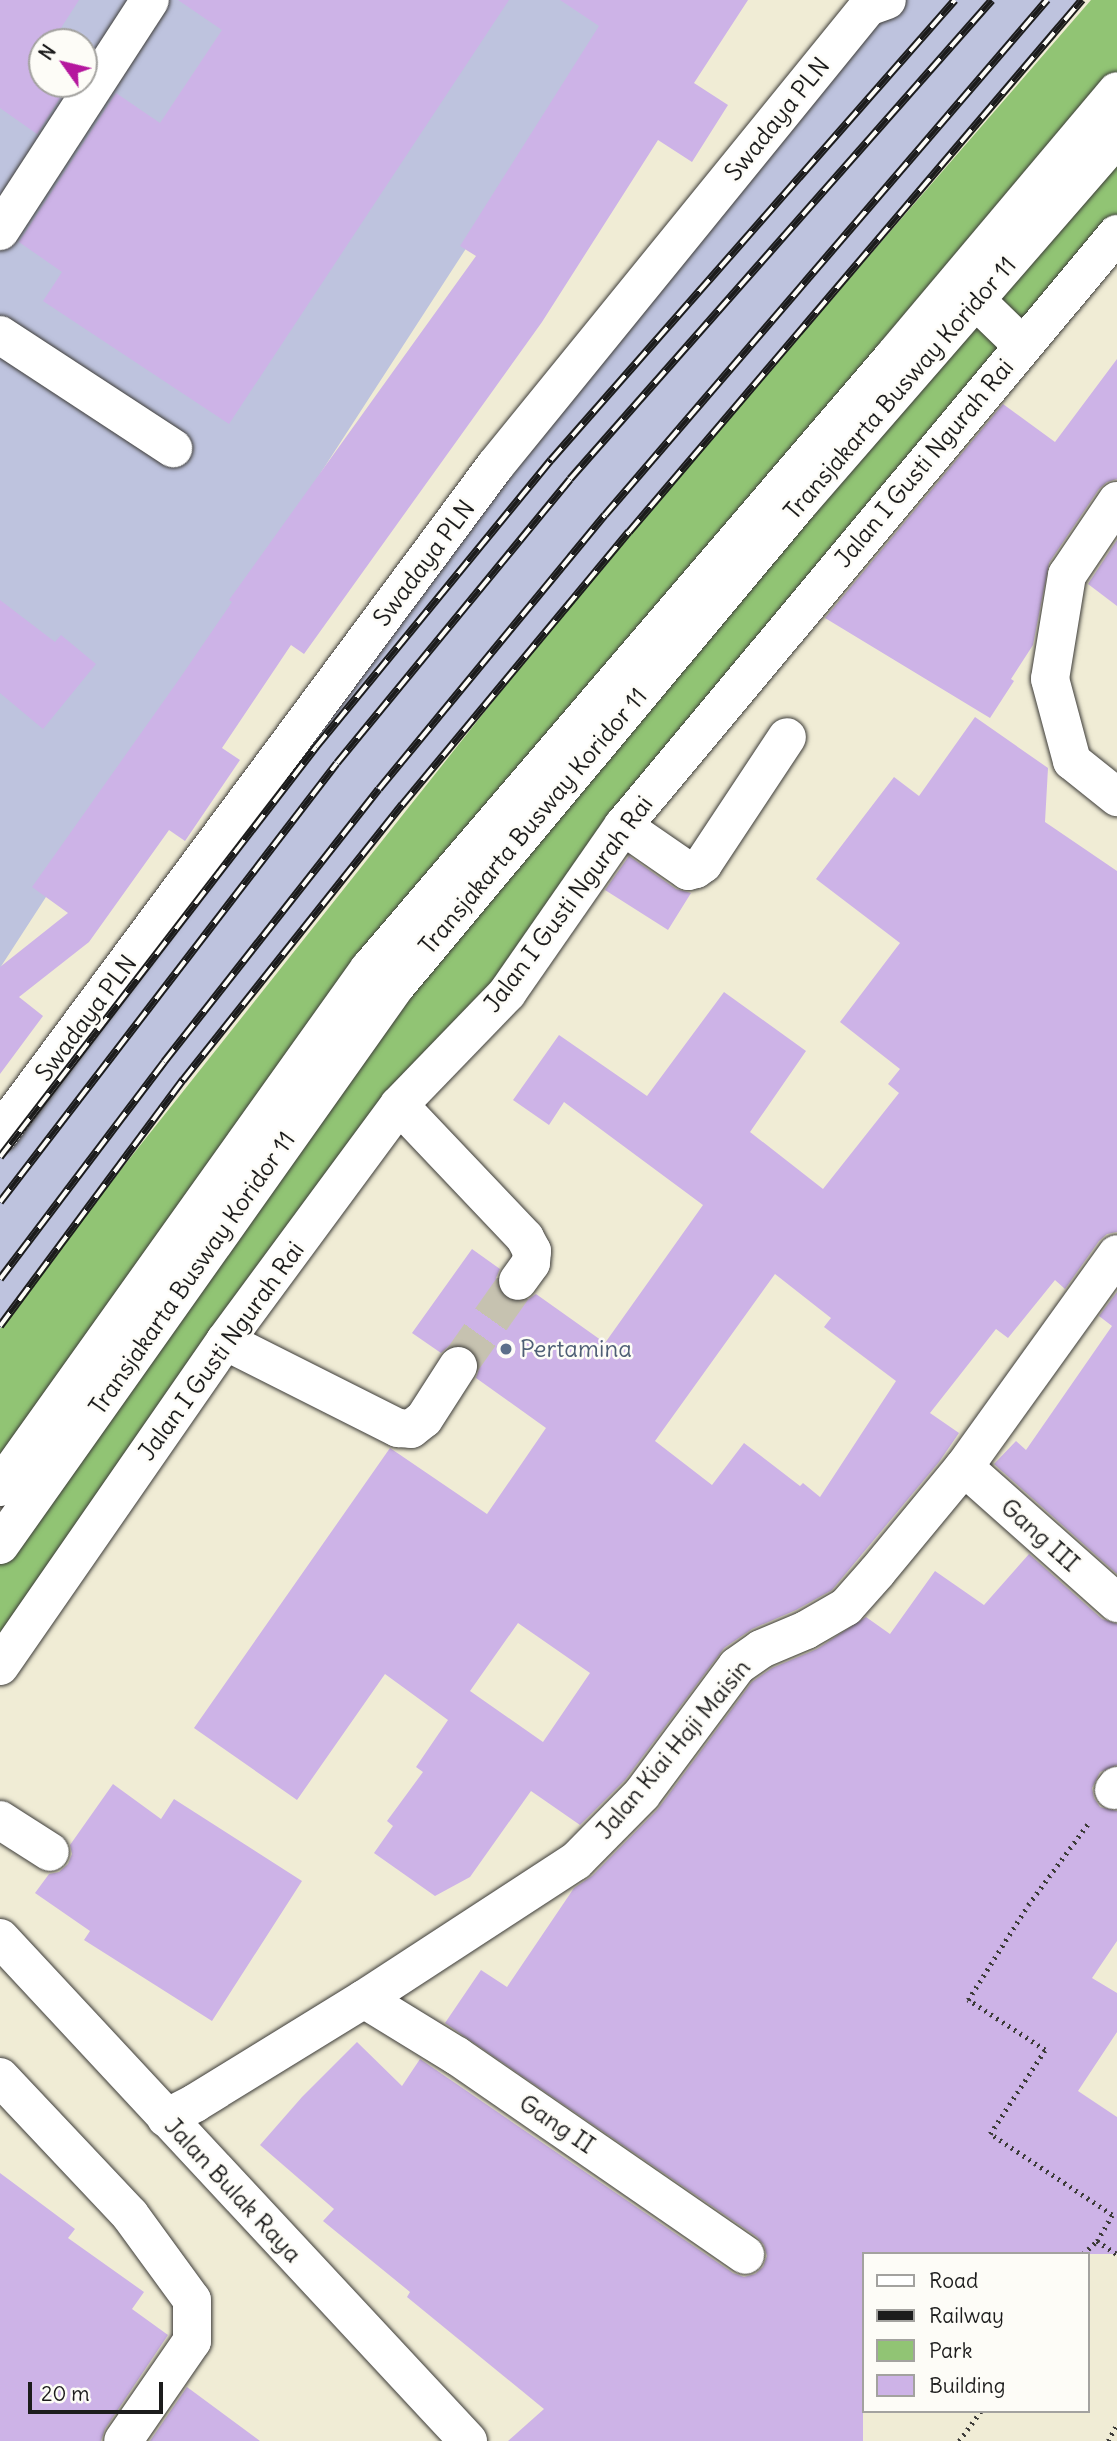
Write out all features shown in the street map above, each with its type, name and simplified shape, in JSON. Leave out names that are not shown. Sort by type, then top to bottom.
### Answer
[{"type":"street","points":[[0,232],[150,0]]},
{"type":"street","name":"Swadaya PLN","points":[[0,1133],[495,466],[871,2]]},
{"type":"street","points":[[0,1487],[369,969],[967,291],[1117,91]]},
{"type":"street","name":"Transjakarta Busway Koridor 11","points":[[0,1545],[395,987],[800,502],[967,291],[1117,137]]},
{"type":"street","name":"Jalan I Gusti Ngurah Rai","points":[[0,1666],[225,1341],[399,1105],[507,993],[623,826],[1117,233]]},
{"type":"street","points":[[967,291],[1022,345]]},
{"type":"street","points":[[0,335],[173,448]]},
{"type":"street","points":[[1117,501],[1067,575],[1050,679],[1072,761],[1117,797]]},
{"type":"street","points":[[623,826],[688,871],[696,869],[703,864],[788,737]]},
{"type":"street","points":[[399,1105],[525,1238],[532,1251],[531,1263],[517,1281]]},
{"type":"street","name":"Jalan Kiai Haji Maisin","points":[[166,2118],[364,1999],[576,1861],[642,1794],[737,1666],[761,1649],[806,1630],[846,1606],[964,1467],[1117,1254]]},
{"type":"street","points":[[225,1341],[398,1428],[411,1429],[424,1419],[458,1366]]},
{"type":"street","name":"Gang III","points":[[964,1467],[1117,1603]]},
{"type":"street","points":[[0,1820],[50,1852]]},
{"type":"street","name":"Jalan Bulak Raya","points":[[0,1938],[468,2441]]},
{"type":"street","name":"Gang II","points":[[364,1999],[457,2056],[744,2255]]},
{"type":"street","points":[[0,2077],[130,2215],[192,2300],[192,2341],[122,2441]]},
{"type":"path","points":[[1085,2252],[1097,2241],[1112,2215],[990,2134],[1045,2050],[968,2000],[1028,1905],[1115,1788]]},
{"type":"path","points":[[1097,2241],[1117,2254]]},
{"type":"path","points":[[959,2441],[980,2413]]},
{"type":"path","points":[[1108,2441],[1117,2424]]},
{"type":"shaded area","points":[[0,0],[627,0],[0,968]]},
{"type":"shaded area","points":[[887,0],[1082,0],[606,559],[280,958],[0,1329],[0,1134],[495,466]]},
{"type":"green space","points":[[1091,0],[1117,0],[1117,91],[0,1487],[0,1329],[61,1245],[606,559]]},
{"type":"green space","points":[[1117,136],[1117,234],[623,826],[0,1666],[0,1545],[395,987]]},
{"type":"building","points":[[0,0],[79,0],[61,28],[28,28],[28,98],[60,98],[37,134],[0,108]]},
{"type":"building","points":[[178,0],[509,0],[229,424],[43,301],[62,272],[19,242],[116,93],[160,123],[222,30]]},
{"type":"building","points":[[560,0],[748,0],[694,83],[728,105],[692,162],[658,140],[542,322],[304,654],[291,645],[222,748],[240,760],[185,841],[169,830],[89,942],[19,997],[43,1016],[0,1074],[0,967],[68,913],[32,887],[180,678],[232,602],[229,600],[476,256],[460,246],[599,26]]},
{"type":"building","points":[[1117,359],[1117,479],[1107,482],[1099,489],[1049,563],[1033,645],[990,718],[825,618],[1003,404],[1055,442]]},
{"type":"building","points":[[1117,540],[1117,606],[1088,584]]},
{"type":"building","points":[[0,600],[55,642],[61,635],[96,664],[43,729],[0,693]]},
{"type":"building","points":[[975,717],[1048,768],[1045,822],[1117,871],[1117,1232],[1107,1234],[1099,1241],[1065,1289],[1055,1280],[1008,1338],[996,1329],[930,1413],[959,1433],[939,1462],[832,1590],[796,1610],[752,1629],[724,1648],[625,1780],[580,1825],[531,1791],[470,1877],[435,1896],[374,1853],[393,1826],[387,1821],[423,1772],[416,1767],[448,1720],[385,1674],[297,1800],[194,1728],[390,1448],[487,1514],[546,1428],[476,1378],[480,1366],[477,1355],[470,1348],[458,1344],[449,1346],[441,1353],[412,1333],[472,1249],[500,1269],[496,1278],[498,1289],[506,1299],[516,1303],[526,1301],[536,1294],[605,1343],[703,1205],[564,1102],[549,1125],[513,1100],[559,1035],[647,1096],[724,992],[806,1051],[750,1132],[823,1189],[899,1093],[888,1084],[900,1069],[840,1022],[900,943],[816,879],[894,777],[919,796]],"holes":[[[775,1274],[831,1318],[824,1327],[896,1381],[820,1497],[803,1483],[800,1486],[744,1443],[712,1485],[655,1441]],[[518,1623],[590,1673],[543,1742],[470,1691]]]},
{"type":"building","points":[[629,856],[676,889],[691,893],[668,930],[605,890]]},
{"type":"building","points":[[1117,1292],[1117,1574],[994,1464],[1016,1441],[1026,1450],[1112,1326],[1099,1316]]},
{"type":"building","points":[[1029,1554],[1102,1619],[1117,1624],[1117,1765],[1100,1772],[1092,1788],[1100,1807],[1117,1811],[1117,1941],[1092,1978],[1117,1993],[1117,2032],[1078,2091],[1117,2117],[1117,2254],[862,2252],[863,2441],[508,2441],[544,2409],[407,2297],[410,2292],[323,2221],[334,2209],[260,2145],[302,2097],[357,2042],[402,2086],[420,2059],[733,2273],[744,2277],[755,2274],[763,2267],[767,2256],[764,2245],[757,2237],[445,2023],[481,1970],[507,1987],[574,1888],[592,1876],[658,1809],[752,1682],[772,1668],[817,1649],[866,1617],[890,1634],[935,1571],[984,1605]]},
{"type":"building","points":[[113,1784],[161,1819],[174,1799],[302,1881],[212,2021],[84,1940],[90,1931],[35,1893],[49,1874],[59,1872],[68,1864],[72,1854],[70,1845]]},
{"type":"building","points":[[0,2173],[75,2229],[68,2238],[144,2292],[132,2309],[168,2335],[105,2429],[101,2441],[0,2441]]},
{"type":"building","points":[[187,2387],[260,2441],[150,2441]]},
{"type":"tunnel","points":[[458,1366],[518,1281]]},
{"type":"railway","points":[[0,1157],[316,747],[551,460],[955,0]]},
{"type":"railway","points":[[0,1202],[337,763],[570,479],[992,0]]},
{"type":"railway","points":[[0,1279],[164,1062],[379,789],[605,515],[1047,0]]},
{"type":"railway","points":[[0,1326],[183,1080],[402,805],[629,532],[1082,0]]},
{"type":"place","name":"Pertamina","points":[[506,1349]]}]
